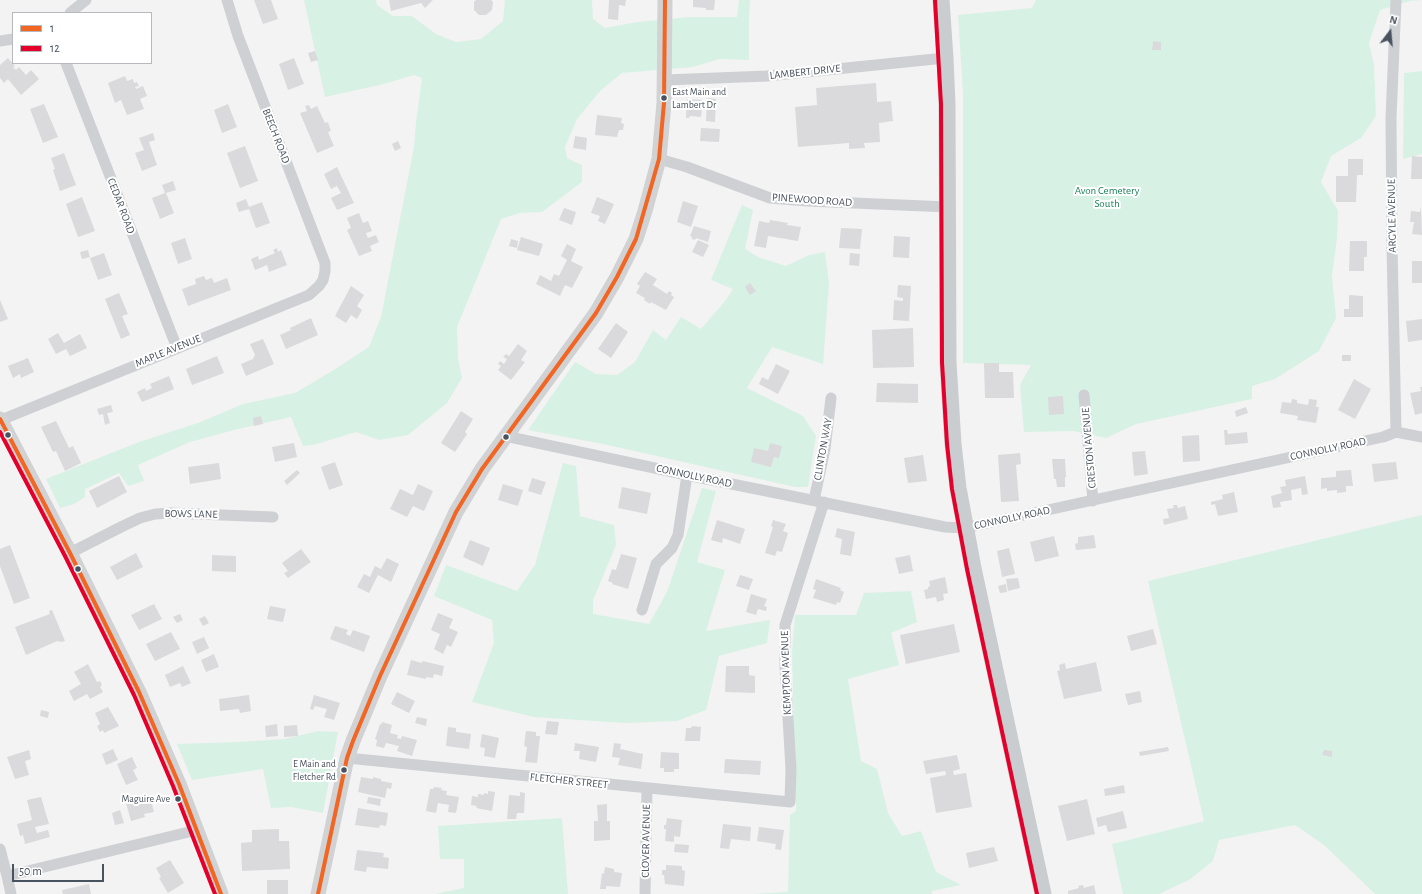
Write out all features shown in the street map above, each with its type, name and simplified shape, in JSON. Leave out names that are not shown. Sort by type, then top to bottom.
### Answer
[{"type":"main road","points":[[318,894],[347,758],[380,676],[456,512],[479,474],[505,436],[596,313],[617,277],[636,239],[646,211],[659,159],[665,80],[666,0]]},
{"type":"main road","points":[[941,0],[948,141],[947,323],[949,401],[953,444],[965,528],[1043,894]]},
{"type":"main road","points":[[0,420],[70,553],[139,692],[197,830],[221,894]]},
{"type":"street","points":[[71,12],[86,0]]},
{"type":"street","name":"BEECH ROAD","points":[[227,0],[238,36],[325,263],[325,271]]},
{"type":"street","name":"ARGYLE AVENUE","points":[[1396,0],[1391,118],[1396,432]]},
{"type":"street","points":[[0,41],[12,39]]},
{"type":"street","name":"LAMBERT DRIVE","points":[[665,80],[767,76],[945,58]]},
{"type":"street","name":"CEDAR ROAD","points":[[66,64],[177,348]]},
{"type":"street","name":"PINEWOOD ROAD","points":[[659,159],[687,167],[770,198],[948,207]]},
{"type":"street","name":"MAPLE AVENUE","points":[[0,420],[309,295],[319,286],[325,271]]},
{"type":"street","name":"CRESTON AVENUE","points":[[1084,395],[1093,501]]},
{"type":"street","name":"CLINTON WAY","points":[[819,501],[831,398]]},
{"type":"street","name":"CONNOLLY ROAD","points":[[505,436],[687,475],[945,527],[965,528],[1093,501],[1396,432],[1422,437]]},
{"type":"street","points":[[642,610],[656,564],[672,548],[678,535],[687,475]]},
{"type":"street","name":"KEMPTON AVENUE","points":[[790,802],[785,625],[819,501]]},
{"type":"street","name":"BOWS LANE","points":[[70,553],[129,523],[155,514],[171,513],[273,517]]},
{"type":"street","name":"FLETCHER STREET","points":[[347,758],[790,802]]},
{"type":"street","name":"CLOVER AVENUE","points":[[645,894],[647,789]]},
{"type":"street","points":[[7,876],[197,830]]},
{"type":"street","points":[[0,850],[11,894]]},
{"type":"green space","points":[[304,0],[376,0],[377,5],[393,16],[412,16],[436,34],[456,42],[481,39],[503,21],[505,0],[592,0],[593,19],[605,28],[638,22],[689,17],[737,17],[739,0],[750,0],[749,60],[719,59],[693,67],[622,73],[601,90],[577,119],[565,147],[567,158],[582,165],[582,182],[542,212],[520,213],[501,219],[457,327],[458,359],[462,378],[447,403],[408,435],[379,440],[356,432],[313,445],[303,446],[291,417],[190,442],[138,465],[144,481],[128,486],[119,473],[85,489],[85,497],[74,504],[60,508],[46,479],[139,442],[198,423],[243,404],[295,393],[369,347],[381,317],[414,147],[422,78],[414,75],[384,84],[325,97]]},
{"type":"green space","name":"Avon Cemetery South","points":[[1036,0],[1422,0],[1410,1],[1380,10],[1369,43],[1374,65],[1376,116],[1361,138],[1331,156],[1321,182],[1338,211],[1337,238],[1332,276],[1336,318],[1319,351],[1275,379],[1252,386],[1252,399],[1136,424],[1106,438],[1073,431],[1024,432],[1020,385],[1031,365],[963,363],[963,93],[958,15],[1032,8]]},
{"type":"green space","points":[[1422,71],[1422,154],[1403,159],[1404,73]]},
{"type":"green space","points":[[742,205],[753,210],[745,249],[758,257],[786,266],[809,255],[825,252],[829,283],[823,364],[772,347],[747,388],[803,416],[816,436],[808,487],[795,487],[603,444],[528,430],[575,362],[596,374],[617,375],[635,362],[653,330],[666,340],[681,317],[701,329],[725,301],[733,289],[711,280]]},
{"type":"green space","points":[[563,463],[576,466],[580,516],[614,525],[616,545],[593,600],[593,614],[649,624],[667,592],[702,488],[716,491],[697,562],[725,570],[706,631],[770,620],[767,643],[719,656],[706,710],[677,721],[624,723],[534,717],[472,702],[494,643],[492,620],[434,596],[446,565],[517,591],[535,565]]},
{"type":"green space","points":[[1422,515],[1422,894],[1375,894],[1324,845],[1295,825],[1219,840],[1213,861],[1189,880],[1159,894],[1123,894],[1112,844],[1204,821],[1148,581]]},
{"type":"green space","points":[[911,591],[917,622],[891,633],[899,665],[848,679],[861,761],[877,769],[888,813],[902,836],[921,831],[936,872],[961,885],[932,891],[932,894],[751,894],[788,892],[790,815],[796,811],[792,651],[795,615],[856,615],[864,593]]},
{"type":"green space","points":[[318,731],[338,732],[323,813],[291,807],[271,808],[263,769],[192,780],[177,744],[285,739]]},
{"type":"green space","points":[[562,818],[568,894],[435,894],[464,888],[464,859],[440,859],[438,826]]},
{"type":"building","points":[[254,0],[271,0],[278,19],[263,24]]},
{"type":"building","points":[[389,0],[433,0],[425,8],[421,3],[391,11]]},
{"type":"building","points":[[476,0],[491,0],[493,2],[492,10],[486,15],[479,15],[474,10],[474,2]]},
{"type":"building","points":[[609,0],[626,0],[625,6],[619,5],[618,20],[608,19]]},
{"type":"building","points":[[693,0],[715,0],[714,10],[693,7]]},
{"type":"building","points":[[1153,41],[1161,42],[1161,50],[1152,50]]},
{"type":"building","points":[[315,51],[318,60],[311,62],[308,53]]},
{"type":"building","points":[[8,58],[15,66],[13,67],[16,70],[19,67],[26,75],[31,70],[39,79],[21,95],[8,79],[4,83],[0,78],[0,65]]},
{"type":"building","points":[[294,58],[304,84],[288,90],[279,64]]},
{"type":"building","points":[[125,76],[127,81],[133,79],[134,83],[137,82],[139,86],[135,87],[136,89],[143,86],[147,96],[140,99],[144,109],[127,115],[121,100],[115,103],[108,83]]},
{"type":"building","points":[[876,83],[877,102],[891,101],[893,121],[879,123],[880,142],[864,143],[865,148],[849,149],[849,143],[798,147],[795,107],[817,105],[816,88]]},
{"type":"building","points":[[707,98],[716,99],[715,122],[706,121]]},
{"type":"building","points":[[687,99],[703,100],[701,117],[690,116],[689,118],[686,118]]},
{"type":"building","points":[[44,104],[58,137],[43,143],[30,109]]},
{"type":"building","points":[[228,104],[237,127],[222,133],[214,110]]},
{"type":"building","points":[[309,105],[311,109],[317,106],[325,123],[328,122],[331,131],[328,132],[334,146],[317,153],[300,113],[307,111],[305,106]]},
{"type":"building","points":[[597,115],[622,118],[621,123],[624,124],[623,130],[619,130],[617,137],[595,135]]},
{"type":"building","points":[[701,128],[720,129],[719,142],[700,141]]},
{"type":"building","points":[[153,133],[155,140],[149,142],[157,165],[142,171],[135,153],[144,150],[139,138]]},
{"type":"building","points":[[575,136],[587,138],[586,150],[573,148]]},
{"type":"building","points":[[398,141],[401,148],[395,151],[392,144]]},
{"type":"building","points":[[245,146],[258,181],[240,188],[227,153]]},
{"type":"building","points":[[64,153],[76,185],[60,191],[53,170],[55,169],[51,158]]},
{"type":"building","points":[[1412,156],[1422,157],[1422,179],[1411,179]]},
{"type":"building","points":[[1348,159],[1363,159],[1363,175],[1357,175],[1356,202],[1336,202],[1336,176],[1348,176]]},
{"type":"building","points":[[337,167],[354,203],[337,210],[331,198],[341,193],[337,186],[331,189],[324,174]]},
{"type":"building","points":[[173,181],[176,190],[166,193],[174,213],[160,219],[152,198],[165,193],[162,185]]},
{"type":"building","points":[[82,197],[95,231],[78,237],[66,204]]},
{"type":"building","points":[[597,197],[614,204],[605,224],[598,221],[600,216],[591,213]]},
{"type":"building","points":[[246,199],[249,207],[262,202],[270,223],[256,228],[249,209],[239,212],[236,203]]},
{"type":"building","points":[[683,201],[698,206],[691,227],[677,222]]},
{"type":"building","points":[[1421,207],[1422,235],[1412,234],[1414,222],[1410,222],[1411,211],[1420,212]]},
{"type":"building","points":[[564,208],[576,212],[572,225],[559,220]]},
{"type":"building","points":[[359,213],[363,223],[368,221],[372,231],[366,233],[368,238],[376,235],[379,242],[370,246],[372,251],[359,256],[347,230],[351,228],[347,218]]},
{"type":"building","points":[[770,220],[801,227],[798,241],[768,236],[766,248],[754,246],[759,221],[769,223]]},
{"type":"building","points":[[694,226],[711,231],[708,242],[696,238],[695,240],[692,239],[690,236]]},
{"type":"building","points":[[841,228],[862,229],[860,249],[839,248]]},
{"type":"building","points":[[894,236],[910,237],[909,258],[893,257]]},
{"type":"building","points":[[521,237],[543,244],[539,256],[517,250]]},
{"type":"building","points":[[185,238],[192,259],[178,264],[171,243]]},
{"type":"building","points":[[511,239],[518,241],[517,248],[509,246]]},
{"type":"building","points":[[698,240],[709,245],[703,257],[692,252]]},
{"type":"building","points":[[1350,241],[1367,241],[1367,257],[1364,257],[1364,271],[1349,271]]},
{"type":"building","points":[[567,244],[576,249],[571,261],[583,267],[572,288],[565,285],[560,296],[536,284],[540,275],[551,281],[554,274],[559,276],[567,260],[561,256]]},
{"type":"building","points":[[277,248],[278,252],[281,250],[287,265],[269,272],[267,265],[255,270],[251,259],[258,256],[259,260],[275,253],[273,250]]},
{"type":"building","points":[[88,250],[90,257],[82,259],[80,252]]},
{"type":"building","points":[[104,253],[112,275],[98,280],[90,258]]},
{"type":"building","points":[[850,253],[860,254],[859,266],[849,265]]},
{"type":"building","points":[[1412,261],[1422,261],[1422,283],[1412,283]]},
{"type":"building","points":[[645,272],[657,279],[653,285],[667,294],[669,291],[672,293],[671,295],[674,297],[666,310],[651,302],[650,304],[644,300],[645,298],[636,293],[640,286],[637,284]]},
{"type":"building","points":[[204,276],[206,280],[212,278],[214,283],[227,278],[231,290],[188,306],[182,289],[196,284],[195,279]]},
{"type":"building","points":[[750,283],[756,291],[750,295],[745,287]]},
{"type":"building","points":[[898,285],[911,286],[909,321],[893,320],[894,300],[903,301],[903,298],[897,297]]},
{"type":"building","points":[[351,286],[364,295],[357,306],[362,310],[357,319],[351,315],[346,323],[335,316]]},
{"type":"building","points":[[119,293],[128,314],[122,316],[130,335],[121,339],[105,299]]},
{"type":"building","points":[[1349,295],[1363,296],[1363,317],[1344,317],[1344,309],[1349,309]]},
{"type":"building","points":[[0,300],[8,319],[0,322]]},
{"type":"building","points":[[311,318],[318,335],[286,349],[280,335],[291,330],[290,328]]},
{"type":"building","points":[[1422,319],[1422,340],[1408,342],[1406,321]]},
{"type":"building","points":[[616,323],[628,332],[611,358],[598,349]]},
{"type":"building","points":[[913,328],[914,367],[873,368],[872,330]]},
{"type":"building","points":[[58,333],[64,343],[80,334],[87,348],[70,356],[66,349],[56,354],[48,339]]},
{"type":"building","points":[[263,339],[274,364],[246,376],[241,364],[253,359],[255,355],[250,344]]},
{"type":"building","points":[[518,344],[527,351],[521,360],[525,362],[511,380],[498,370],[501,366],[498,364],[500,361],[504,364],[507,359],[503,357],[506,354],[509,356]]},
{"type":"building","points":[[1342,355],[1351,355],[1351,361],[1342,361]]},
{"type":"building","points":[[217,356],[224,373],[192,385],[186,369]]},
{"type":"building","points":[[28,358],[34,372],[21,378],[20,374],[13,378],[8,366]]},
{"type":"building","points":[[984,363],[999,363],[999,372],[1013,372],[1014,398],[985,398]]},
{"type":"building","points":[[776,364],[790,371],[778,394],[759,384],[762,377],[768,380]]},
{"type":"building","points":[[169,376],[174,389],[142,402],[137,392],[145,388],[146,391],[152,388],[150,384]]},
{"type":"building","points":[[1354,379],[1371,389],[1355,419],[1338,410]]},
{"type":"building","points":[[877,383],[918,384],[918,403],[876,402]]},
{"type":"building","points":[[1420,387],[1422,387],[1422,413],[1415,415],[1410,393],[1421,391]]},
{"type":"building","points":[[1063,396],[1064,414],[1049,415],[1048,397]]},
{"type":"building","points":[[1292,399],[1297,400],[1297,403],[1308,405],[1309,399],[1317,400],[1316,407],[1319,407],[1316,423],[1297,420],[1298,416],[1280,413],[1282,402],[1291,403]]},
{"type":"building","points":[[111,405],[113,412],[107,413],[110,423],[105,425],[103,414],[99,415],[97,409]]},
{"type":"building","points":[[1246,407],[1248,413],[1236,417],[1235,411]]},
{"type":"building","points":[[461,411],[473,419],[465,432],[467,434],[455,452],[441,443]]},
{"type":"building","points":[[261,416],[263,424],[254,426],[253,418]]},
{"type":"building","points":[[56,421],[69,448],[73,446],[81,463],[65,471],[56,451],[53,452],[41,427]]},
{"type":"building","points":[[1224,430],[1227,430],[1228,434],[1247,432],[1248,443],[1225,445]]},
{"type":"building","points":[[1199,435],[1200,461],[1183,462],[1182,436]]},
{"type":"building","points":[[294,443],[297,457],[275,462],[272,447]]},
{"type":"building","points":[[770,443],[782,446],[779,458],[774,457],[771,467],[751,462],[754,448],[768,451]]},
{"type":"building","points":[[1145,451],[1148,474],[1134,476],[1132,452]]},
{"type":"building","points":[[1020,453],[1021,464],[1016,465],[1019,501],[1001,502],[998,455]]},
{"type":"building","points":[[923,455],[927,481],[908,483],[904,458]]},
{"type":"building","points":[[1052,459],[1065,459],[1065,487],[1057,487],[1056,479],[1054,479]]},
{"type":"building","points":[[335,462],[343,485],[329,490],[321,467]]},
{"type":"building","points":[[1396,462],[1398,479],[1374,482],[1372,464]]},
{"type":"building","points":[[219,463],[221,479],[190,484],[188,467]]},
{"type":"building","points":[[297,470],[300,473],[287,485],[284,481]]},
{"type":"building","points":[[1351,470],[1353,486],[1346,486],[1346,492],[1337,493],[1337,490],[1327,491],[1327,488],[1321,489],[1321,478],[1336,477],[1336,471]]},
{"type":"building","points":[[119,476],[127,492],[97,508],[89,491]]},
{"type":"building","points":[[1305,476],[1308,494],[1302,495],[1301,488],[1291,490],[1292,500],[1280,502],[1281,507],[1273,508],[1271,496],[1282,493],[1280,487],[1286,486],[1285,480]]},
{"type":"building","points":[[532,478],[546,482],[541,495],[528,491]]},
{"type":"building","points":[[418,484],[433,491],[424,511],[413,506],[407,517],[390,509],[400,489],[413,495]]},
{"type":"building","points":[[503,484],[523,490],[518,506],[498,500]]},
{"type":"building","points":[[622,487],[651,493],[647,514],[618,508]]},
{"type":"building","points":[[1234,492],[1238,512],[1218,516],[1215,504],[1211,505],[1211,502],[1223,499],[1222,495]]},
{"type":"building","points":[[1173,505],[1177,505],[1178,508],[1185,506],[1188,519],[1164,525],[1163,519],[1169,518],[1167,509],[1174,508]]},
{"type":"building","points":[[717,520],[745,529],[740,544],[723,538],[722,543],[711,540]]},
{"type":"building","points":[[773,520],[786,524],[783,531],[788,533],[782,552],[777,551],[775,556],[765,553],[773,527],[771,526]]},
{"type":"building","points":[[837,528],[855,532],[851,556],[840,554],[842,539],[835,537]]},
{"type":"building","points":[[1094,535],[1096,548],[1076,550],[1075,544],[1078,543],[1078,537]]},
{"type":"building","points":[[1054,536],[1059,556],[1035,562],[1030,542]]},
{"type":"building","points":[[470,540],[490,548],[483,566],[463,557]]},
{"type":"building","points":[[10,545],[30,598],[14,604],[0,566],[0,549]]},
{"type":"building","points":[[1009,548],[1015,574],[1002,577],[997,551]]},
{"type":"building","points":[[301,549],[311,562],[288,578],[284,573],[288,571],[282,563]]},
{"type":"building","points":[[136,553],[143,567],[117,580],[110,567]]},
{"type":"building","points":[[621,554],[637,558],[628,589],[612,584],[613,583],[608,581],[612,569],[616,570]]},
{"type":"building","points":[[212,555],[236,556],[236,572],[212,571]]},
{"type":"building","points":[[910,555],[913,571],[899,574],[895,558]]},
{"type":"building","points":[[387,558],[399,564],[391,582],[378,575],[369,593],[357,587],[364,574],[370,577],[375,566],[381,569]]},
{"type":"building","points":[[740,575],[753,579],[749,590],[736,586]]},
{"type":"building","points":[[945,577],[948,593],[943,594],[944,600],[937,602],[936,597],[926,599],[924,590],[928,589],[930,586],[929,581]]},
{"type":"building","points":[[1018,578],[1020,588],[1008,591],[1006,579]]},
{"type":"building","points":[[816,579],[841,588],[840,590],[844,592],[840,603],[837,602],[836,605],[813,598],[816,590],[813,589]]},
{"type":"building","points":[[1006,584],[1007,592],[1000,593],[998,586]]},
{"type":"building","points":[[751,594],[767,599],[764,606],[767,607],[766,611],[758,609],[756,615],[746,612]]},
{"type":"building","points":[[154,604],[162,619],[139,630],[131,615]]},
{"type":"building","points":[[270,606],[286,609],[283,622],[267,619]]},
{"type":"building","points":[[52,610],[65,641],[57,641],[26,655],[15,627],[50,614],[49,611]]},
{"type":"building","points":[[438,613],[453,619],[449,628],[458,632],[451,647],[447,645],[443,654],[434,649],[440,634],[431,630]]},
{"type":"building","points":[[180,614],[183,620],[177,623],[173,617]]},
{"type":"building","points":[[205,616],[209,623],[203,626],[199,619]]},
{"type":"building","points":[[954,624],[960,652],[906,664],[900,635]]},
{"type":"building","points":[[335,626],[348,630],[346,634],[350,636],[353,630],[370,636],[364,652],[330,639]]},
{"type":"building","points":[[1153,629],[1157,644],[1131,651],[1127,636]]},
{"type":"building","points":[[171,632],[180,649],[155,661],[146,644]]},
{"type":"building","points":[[204,637],[209,648],[197,654],[192,642]]},
{"type":"building","points":[[214,654],[219,667],[206,672],[201,660]]},
{"type":"building","points":[[411,660],[444,666],[442,676],[434,674],[433,678],[426,677],[426,679],[407,675]]},
{"type":"building","points":[[1096,662],[1102,691],[1064,699],[1057,671],[1060,670],[1059,665],[1065,663],[1066,669]]},
{"type":"building","points":[[88,664],[97,682],[100,681],[102,685],[100,687],[103,692],[90,699],[87,694],[74,701],[69,691],[81,684],[74,672]]},
{"type":"building","points":[[183,666],[191,683],[182,687],[180,683],[170,687],[165,675]]},
{"type":"building","points":[[726,666],[749,666],[749,675],[755,676],[755,693],[725,692]]},
{"type":"building","points":[[1140,691],[1142,702],[1128,705],[1125,694]]},
{"type":"building","points":[[397,692],[415,701],[409,713],[391,704]]},
{"type":"building","points":[[249,695],[251,711],[240,713],[239,709],[220,711],[219,699]]},
{"type":"building","points":[[314,695],[340,703],[334,720],[324,717],[327,709],[315,706],[313,710],[310,709]]},
{"type":"building","points":[[108,707],[119,726],[104,733],[103,730],[100,732],[97,726],[100,724],[95,713]]},
{"type":"building","points":[[41,710],[49,712],[48,718],[40,716]]},
{"type":"building","points":[[417,717],[427,719],[426,726],[415,723]]},
{"type":"building","points":[[547,721],[559,722],[557,735],[545,734]]},
{"type":"building","points":[[382,722],[392,725],[390,733],[398,735],[397,738],[401,739],[402,736],[417,740],[412,756],[397,751],[399,746],[386,743],[384,748],[376,746],[377,740],[375,739]]},
{"type":"building","points":[[277,724],[278,736],[266,737],[265,726]]},
{"type":"building","points":[[297,725],[298,736],[284,737],[284,726]]},
{"type":"building","points":[[692,726],[701,727],[700,741],[685,741],[686,728],[691,728]]},
{"type":"building","points":[[448,727],[456,728],[456,732],[471,734],[469,749],[446,746]]},
{"type":"building","points":[[526,731],[536,732],[536,736],[540,736],[537,763],[525,762],[527,747],[524,746]]},
{"type":"building","points":[[482,734],[499,738],[495,758],[484,756],[485,748],[480,747]]},
{"type":"building","points":[[575,743],[599,747],[596,762],[579,759],[580,751],[574,751]]},
{"type":"building","points":[[614,743],[621,744],[620,749],[643,754],[641,769],[618,765],[620,758],[612,757]]},
{"type":"building","points":[[1168,747],[1169,751],[1140,756],[1139,752]]},
{"type":"building","points":[[113,749],[118,760],[106,765],[102,754]]},
{"type":"building","points":[[29,750],[31,759],[25,761],[29,775],[15,779],[7,757]]},
{"type":"building","points":[[1324,750],[1332,751],[1332,757],[1322,755]]},
{"type":"building","points":[[661,752],[679,753],[679,769],[674,769],[674,772],[664,772],[664,768],[660,768]]},
{"type":"building","points":[[957,755],[960,769],[953,771],[954,775],[966,773],[972,807],[936,813],[930,778],[946,775],[945,771],[926,774],[923,761]]},
{"type":"building","points":[[132,757],[137,768],[133,770],[138,780],[126,785],[117,764]]},
{"type":"building","points":[[725,759],[761,761],[760,775],[724,773]]},
{"type":"building","points":[[361,777],[373,779],[373,777],[381,779],[381,781],[392,783],[391,789],[387,788],[385,798],[358,792]]},
{"type":"building","points":[[1124,785],[1125,793],[1105,796],[1104,789]]},
{"type":"building","points":[[434,787],[442,788],[441,790],[447,791],[446,795],[459,797],[456,813],[448,812],[449,805],[438,803],[436,813],[426,811],[430,789],[433,789]]},
{"type":"building","points":[[488,791],[495,792],[492,811],[476,808],[477,806],[471,805],[472,796],[478,797],[478,794],[488,794]]},
{"type":"building","points":[[520,792],[525,793],[524,813],[517,813],[516,819],[507,819],[509,795],[520,796]]},
{"type":"building","points":[[41,797],[49,824],[35,827],[37,833],[48,830],[50,837],[25,844],[23,835],[20,836],[17,824],[32,820],[27,800]]},
{"type":"building","points":[[150,797],[154,812],[144,814],[145,817],[131,821],[126,803]]},
{"type":"building","points":[[368,797],[381,799],[380,806],[367,803]]},
{"type":"building","points":[[1087,799],[1095,834],[1067,841],[1058,806]]},
{"type":"building","points":[[607,804],[607,821],[610,821],[610,840],[594,841],[594,821],[598,821],[597,805]]},
{"type":"building","points":[[358,808],[388,813],[386,826],[380,825],[379,828],[355,825]]},
{"type":"building","points":[[120,810],[124,823],[115,825],[112,813]]},
{"type":"building","points":[[1123,811],[1127,828],[1108,832],[1106,825],[1098,827],[1096,818]]},
{"type":"building","points":[[667,818],[682,820],[680,837],[674,836],[674,842],[665,841],[666,829],[664,829],[664,825],[666,825]]},
{"type":"building","points":[[723,824],[751,827],[750,841],[731,839],[729,849],[720,848]]},
{"type":"building","points":[[759,827],[784,830],[781,850],[775,849],[776,844],[757,841]]},
{"type":"building","points":[[279,829],[279,841],[289,841],[290,869],[242,871],[241,843],[252,842],[252,830]]},
{"type":"building","points":[[675,844],[689,845],[688,853],[674,852]]},
{"type":"building","points":[[994,847],[998,861],[969,868],[966,853]]},
{"type":"building","points":[[357,850],[384,853],[383,857],[389,858],[388,869],[367,867],[366,872],[354,870]]},
{"type":"building","points":[[170,860],[184,883],[168,893],[159,878],[161,877],[156,868]]},
{"type":"building","points":[[666,865],[682,866],[682,870],[685,871],[684,886],[665,884],[662,870],[666,870]]},
{"type":"building","points":[[605,867],[614,869],[614,872],[622,873],[620,887],[606,886],[606,889],[600,889],[602,873],[604,874]]},
{"type":"building","points":[[267,880],[288,880],[288,894],[267,894]]},
{"type":"building","points":[[89,884],[91,894],[63,894],[62,890]]},
{"type":"building","points":[[1083,885],[1084,888],[1094,885],[1096,894],[1068,894],[1068,891],[1079,888],[1078,886]]},
{"type":"transit line","name":"1","points":[[318,894],[347,758],[353,741],[380,676],[456,512],[482,469],[596,313],[617,277],[636,239],[659,159],[664,103],[665,0]]},
{"type":"transit line","name":"12","points":[[935,0],[941,104],[942,362],[947,444],[952,489],[967,569],[1037,894]]},
{"type":"transit line","name":"1","points":[[0,419],[70,553],[139,692],[179,784],[221,894]]},
{"type":"transit line","name":"12","points":[[0,432],[65,556],[134,695],[173,786],[215,894]]},
{"type":"place","name":"East Main and Lambert Dr","points":[[664,98]]},
{"type":"place","name":"E Main and Fletcher Rd","points":[[344,770]]},
{"type":"place","name":"Maguire Ave","points":[[178,799]]}]
